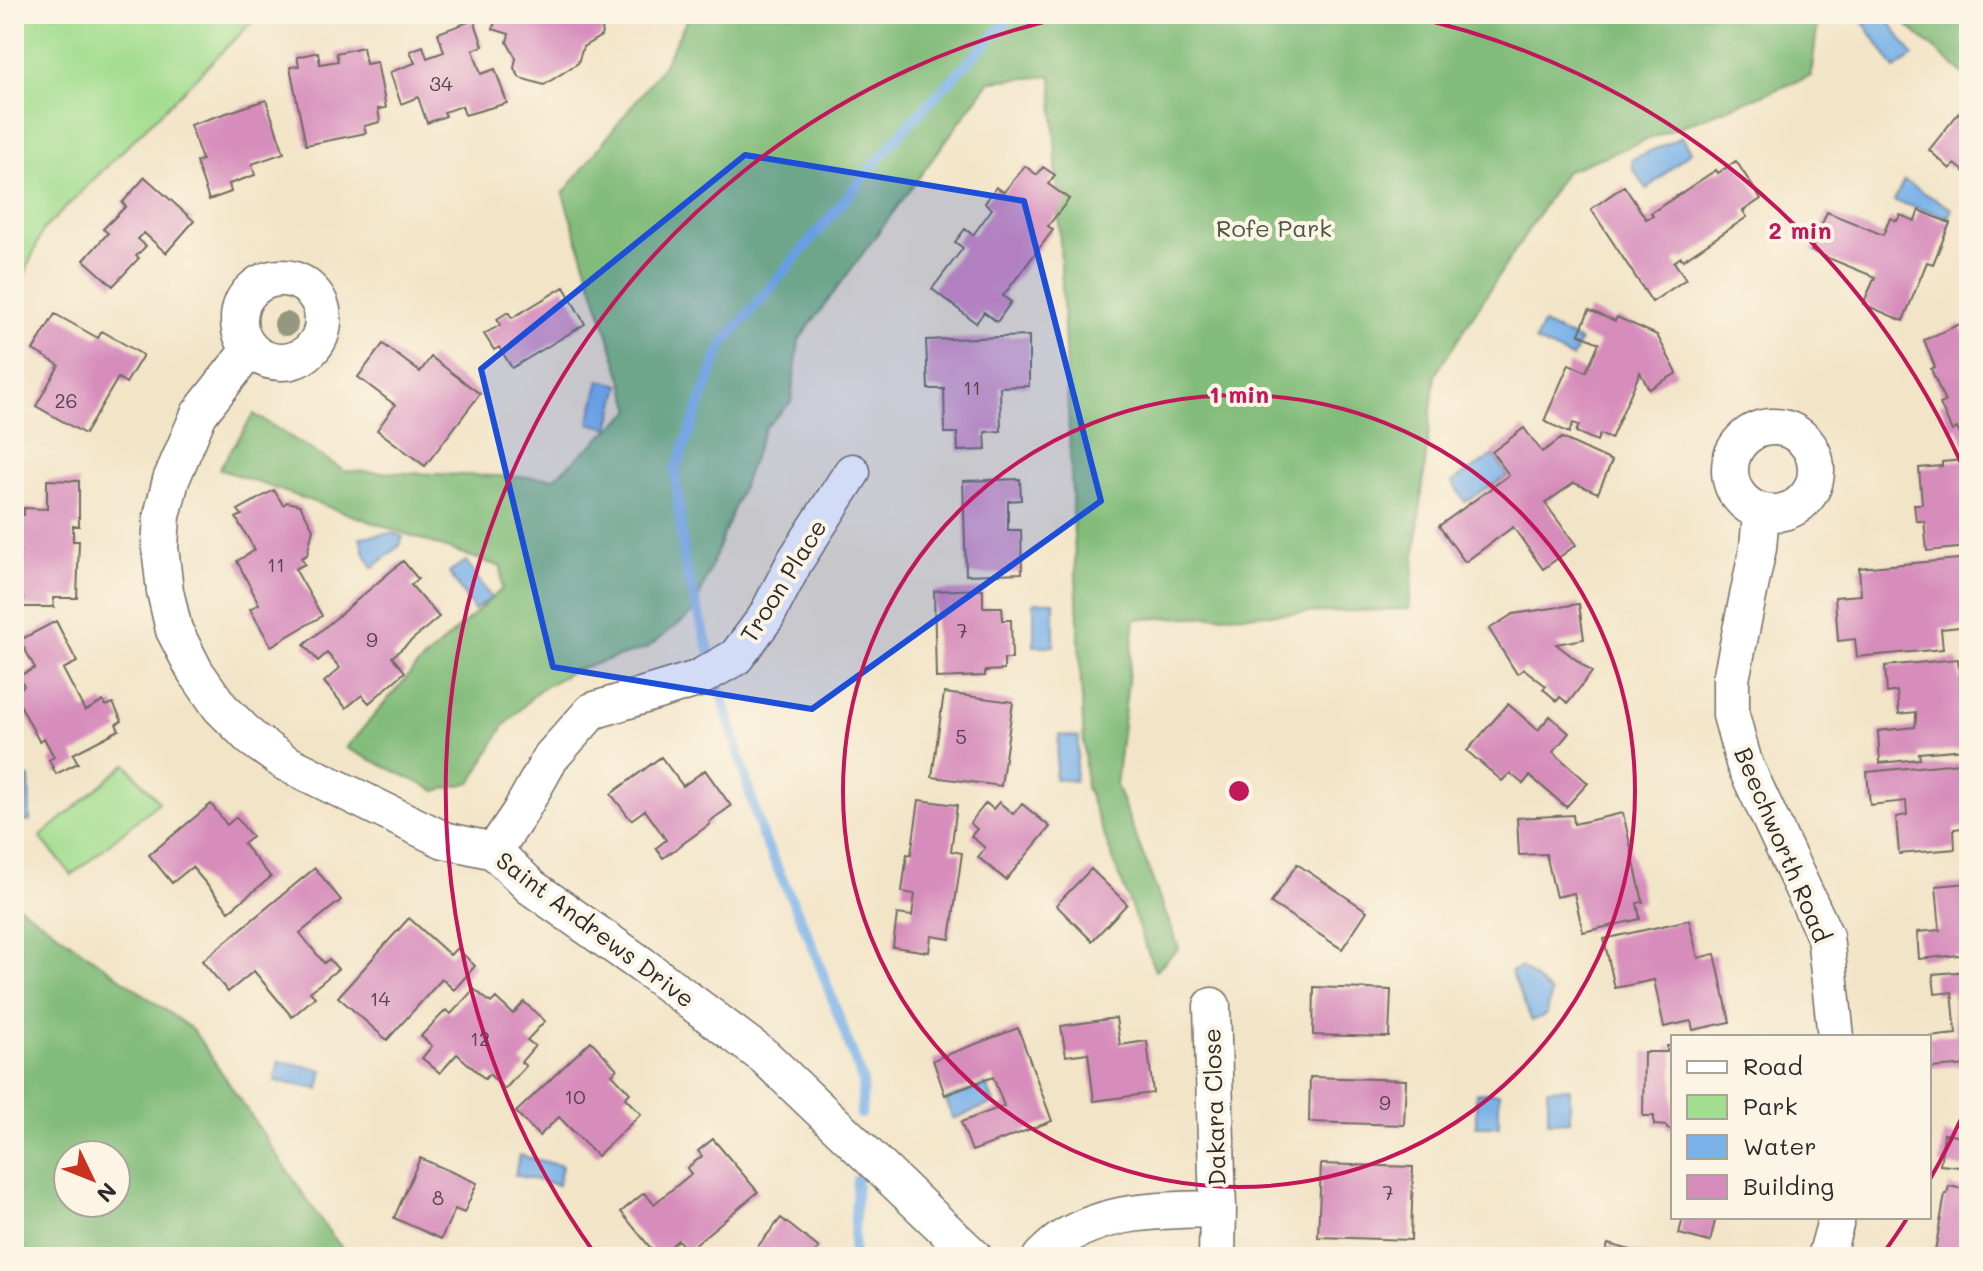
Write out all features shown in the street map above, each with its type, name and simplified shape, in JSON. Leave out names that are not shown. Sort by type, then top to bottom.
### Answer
[{"type":"street","name":"Saint Andrews Drive","points":[[250,349],[199,414],[171,480],[162,516],[160,547],[174,630],[195,671],[220,707],[251,738],[286,763],[444,840],[494,851],[531,887],[765,1057],[974,1257]]},
{"type":"street","name":"Troon Place","points":[[494,851],[551,757],[592,711],[697,679],[736,657],[766,617],[795,561],[852,472]]},
{"type":"street","name":"Beechworth Road","points":[[1761,513],[1758,548],[1731,679],[1731,715],[1744,763],[1825,936],[1836,1035]]},
{"type":"street","name":"Dakara Close","points":[[1212,1006],[1217,1257]]},
{"type":"street","name":"Dakara Close","points":[[1041,1257],[1064,1237],[1100,1221],[1140,1211],[1218,1209]]},
{"type":"street","points":[[1826,1257],[1836,1219]]},
{"type":"highlighted area","points":[[745,155],[1024,201],[1101,501],[812,709],[553,667],[481,369]]},
{"type":"green space","points":[[14,14],[260,14],[43,230],[14,299]]},
{"type":"green space","name":"Rofe Park","points":[[690,14],[1819,14],[1811,76],[1566,171],[1435,375],[1409,609],[1135,619],[1116,785],[1179,948],[1155,971],[1086,787],[1052,76],[990,81],[799,340],[791,402],[765,428],[693,613],[647,648],[575,670],[539,690],[503,727],[472,782],[436,791],[346,748],[415,668],[502,589],[501,567],[219,469],[254,414],[345,471],[554,478],[632,410],[563,194],[663,66]]},
{"type":"green space","points":[[1894,14],[1969,14],[1969,79]]},
{"type":"green space","points":[[126,764],[159,802],[72,875],[40,837]]},
{"type":"green space","points":[[14,902],[193,1030],[349,1257],[14,1257]]},
{"type":"water","points":[[1869,14],[1884,14],[1913,56],[1895,69],[1861,19]]},
{"type":"water","points":[[1682,137],[1691,151],[1647,189],[1633,169],[1632,159]]},
{"type":"water","points":[[1904,181],[1952,209],[1948,217],[1894,201]]},
{"type":"water","points":[[1543,324],[1580,341],[1572,358],[1535,341]]},
{"type":"water","points":[[600,380],[620,385],[609,428],[589,423]]},
{"type":"water","points":[[1494,455],[1507,476],[1465,502],[1452,482]]},
{"type":"water","points":[[393,533],[403,537],[400,545],[373,568],[360,537]]},
{"type":"water","points":[[466,561],[491,598],[474,610],[449,573]]},
{"type":"water","points":[[1034,602],[1054,602],[1054,646],[1034,646]]},
{"type":"water","points":[[1059,735],[1079,737],[1075,781],[1055,779]]},
{"type":"water","points":[[29,777],[30,821],[14,822],[14,778]]},
{"type":"water","points":[[1521,967],[1551,993],[1547,1014],[1532,1021],[1511,972]]},
{"type":"water","points":[[279,1061],[323,1070],[319,1089],[275,1081]]},
{"type":"water","points":[[986,1084],[994,1103],[953,1119],[945,1100]]},
{"type":"water","points":[[1570,1088],[1570,1121],[1548,1122],[1548,1089]]},
{"type":"water","points":[[1476,1093],[1499,1093],[1499,1126],[1476,1126]]},
{"type":"water","points":[[519,1155],[562,1166],[558,1185],[515,1175]]},
{"type":"building","points":[[497,14],[606,14],[601,36],[583,47],[578,63],[544,85],[520,78],[514,68],[516,58],[507,42],[509,34],[493,29]]},
{"type":"building","points":[[474,20],[483,46],[473,50],[481,74],[495,69],[507,103],[465,115],[462,106],[444,112],[446,116],[427,123],[418,97],[401,104],[390,72],[415,63],[410,51],[423,46],[427,58],[444,52],[438,33]]},
{"type":"building","points":[[363,47],[366,64],[377,62],[386,108],[378,109],[380,122],[364,126],[366,133],[306,145],[290,67],[299,66],[297,57],[318,52],[320,64],[338,61],[336,53]]},
{"type":"building","points":[[266,100],[284,153],[252,164],[255,175],[229,184],[231,192],[209,200],[196,162],[202,160],[190,125]]},
{"type":"building","points":[[1969,100],[1969,175],[1955,164],[1950,169],[1929,150]]},
{"type":"building","points":[[1736,161],[1761,199],[1743,211],[1747,217],[1683,260],[1681,257],[1674,262],[1686,279],[1652,302],[1591,209],[1624,186],[1646,219],[1716,170],[1718,173]]},
{"type":"building","points":[[1025,166],[1037,175],[1043,167],[1055,175],[1048,184],[1069,199],[1048,226],[1053,230],[1003,296],[1011,302],[997,322],[984,312],[976,323],[932,289],[963,248],[955,242],[965,229],[973,235],[992,209],[985,203],[996,187],[1004,192]]},
{"type":"building","points":[[145,177],[194,221],[166,253],[144,233],[138,239],[146,246],[136,256],[139,258],[113,286],[84,260],[108,233],[103,229],[126,206],[122,203]]},
{"type":"building","points":[[1919,210],[1950,223],[1933,264],[1927,262],[1903,321],[1863,304],[1875,277],[1811,251],[1827,212],[1883,235],[1890,218],[1897,221],[1900,215],[1915,221]]},
{"type":"building","points":[[564,287],[585,324],[512,368],[499,347],[494,350],[484,334],[500,325],[497,319],[508,312],[512,318]]},
{"type":"building","points":[[1589,310],[1615,321],[1617,317],[1657,335],[1677,373],[1649,389],[1640,372],[1611,439],[1600,434],[1597,441],[1576,432],[1579,425],[1573,423],[1569,433],[1544,421],[1569,364],[1586,372],[1599,343],[1579,334]]},
{"type":"building","points":[[55,314],[98,338],[102,331],[143,355],[126,383],[118,378],[85,434],[36,406],[59,365],[33,350]]},
{"type":"building","points":[[1960,324],[1969,343],[1969,443],[1965,445],[1957,428],[1952,431],[1940,404],[1945,402],[1931,369],[1935,367],[1924,340]]},
{"type":"building","points":[[1029,336],[1029,386],[1000,387],[1001,431],[985,432],[986,450],[958,451],[957,433],[945,433],[944,389],[928,389],[926,340]]},
{"type":"building","points":[[383,344],[420,372],[431,357],[480,394],[425,466],[377,430],[395,405],[358,377]]},
{"type":"building","points":[[1524,428],[1542,452],[1562,438],[1612,461],[1598,493],[1574,483],[1545,503],[1576,545],[1543,569],[1513,527],[1465,562],[1439,526],[1509,475],[1492,452]]},
{"type":"building","points":[[1969,451],[1969,547],[1927,551],[1924,521],[1916,521],[1914,504],[1922,504],[1919,468],[1963,460],[1962,452]]},
{"type":"building","points":[[1020,479],[1021,500],[1008,501],[1008,530],[1021,530],[1022,573],[966,575],[963,481]]},
{"type":"building","points":[[47,480],[79,481],[79,526],[73,526],[73,541],[79,541],[77,598],[53,598],[54,607],[23,607],[23,597],[18,597],[20,542],[14,542],[14,515],[24,515],[24,508],[47,509]]},
{"type":"building","points":[[274,490],[283,505],[287,502],[300,505],[313,529],[307,555],[301,558],[305,564],[295,569],[322,616],[271,646],[250,609],[259,604],[237,561],[255,550],[236,518],[242,515],[238,510]]},
{"type":"building","points":[[1969,558],[1969,626],[1941,629],[1943,649],[1857,657],[1855,639],[1838,641],[1835,597],[1861,595],[1859,568]]},
{"type":"building","points":[[403,561],[418,579],[411,585],[439,617],[392,657],[405,672],[369,703],[362,695],[346,708],[324,682],[340,668],[327,653],[318,661],[304,645]]},
{"type":"building","points":[[983,589],[983,607],[1002,607],[1003,620],[1011,620],[1012,659],[1004,659],[1004,670],[985,671],[985,676],[936,678],[934,591]]},
{"type":"building","points":[[1579,604],[1584,639],[1556,644],[1592,672],[1568,703],[1560,697],[1557,701],[1543,689],[1546,686],[1524,669],[1517,674],[1489,629],[1513,614]]},
{"type":"building","points":[[56,621],[77,662],[63,669],[85,711],[103,701],[106,706],[113,703],[122,721],[116,724],[119,730],[73,754],[78,763],[56,774],[49,760],[54,757],[44,738],[39,741],[14,693],[24,686],[19,676],[35,668],[20,640]]},
{"type":"building","points":[[1958,659],[1966,749],[1919,753],[1920,759],[1880,763],[1878,731],[1915,727],[1916,718],[1916,712],[1899,714],[1897,691],[1887,693],[1885,666]]},
{"type":"building","points":[[944,693],[1013,702],[1001,786],[932,777]]},
{"type":"building","points":[[1508,704],[1538,730],[1550,716],[1569,733],[1553,752],[1588,783],[1566,807],[1530,776],[1523,784],[1510,773],[1502,781],[1467,751]]},
{"type":"building","points":[[661,757],[683,786],[705,770],[731,806],[663,858],[656,848],[666,840],[645,810],[631,820],[611,794]]},
{"type":"building","points":[[1969,762],[1969,827],[1954,829],[1955,849],[1899,854],[1896,817],[1907,815],[1906,801],[1870,805],[1867,772]]},
{"type":"building","points":[[919,800],[957,805],[951,851],[962,853],[950,939],[931,936],[929,952],[893,947],[897,914],[912,916],[915,894],[902,892]]},
{"type":"building","points":[[999,802],[1013,814],[1022,804],[1050,827],[1006,880],[978,857],[985,848],[971,836],[977,829],[970,823],[986,803],[993,809]]},
{"type":"building","points":[[211,804],[227,825],[236,817],[252,837],[243,844],[271,877],[229,911],[192,867],[172,883],[149,855]]},
{"type":"building","points":[[1623,813],[1643,902],[1637,903],[1640,919],[1583,932],[1574,893],[1556,897],[1546,854],[1519,855],[1517,818],[1573,815],[1574,824]]},
{"type":"building","points":[[1297,864],[1367,911],[1342,949],[1271,903]]},
{"type":"building","points":[[315,868],[341,900],[300,933],[324,963],[329,959],[338,969],[310,992],[315,997],[292,1017],[254,971],[228,992],[202,961]]},
{"type":"building","points":[[1091,869],[1127,904],[1092,941],[1056,905]]},
{"type":"building","points":[[1969,883],[1969,954],[1919,959],[1917,932],[1940,930],[1936,886]]},
{"type":"building","points":[[409,918],[450,955],[457,948],[475,966],[454,990],[442,979],[387,1040],[338,997]]},
{"type":"building","points":[[1689,920],[1698,958],[1715,954],[1730,1022],[1693,1030],[1691,1021],[1664,1027],[1654,980],[1615,988],[1604,939]]},
{"type":"building","points":[[1969,971],[1969,1065],[1931,1068],[1931,1037],[1956,1034],[1952,992],[1935,994],[1933,974]]},
{"type":"building","points":[[1314,987],[1391,990],[1389,1037],[1313,1035]]},
{"type":"building","points":[[474,989],[491,1003],[496,998],[513,1014],[524,1002],[545,1021],[527,1040],[535,1046],[521,1062],[526,1066],[505,1089],[489,1074],[485,1079],[457,1054],[440,1073],[422,1058],[432,1046],[421,1036],[446,1010],[451,1014]]},
{"type":"building","points":[[1116,1018],[1120,1045],[1147,1041],[1153,1093],[1094,1101],[1088,1053],[1066,1056],[1061,1026]]},
{"type":"building","points":[[1018,1028],[1052,1121],[972,1151],[961,1122],[1004,1106],[993,1077],[945,1095],[933,1060]]},
{"type":"building","points":[[591,1041],[617,1069],[612,1074],[630,1093],[625,1098],[641,1114],[597,1156],[559,1117],[539,1136],[516,1112]]},
{"type":"building","points":[[1667,1046],[1671,1046],[1671,1129],[1654,1125],[1654,1116],[1643,1116],[1644,1052],[1667,1052]]},
{"type":"building","points":[[1310,1077],[1406,1080],[1404,1125],[1309,1122]]},
{"type":"building","points":[[1965,1124],[1969,1124],[1969,1168],[1940,1165],[1944,1134],[1963,1137]]},
{"type":"building","points":[[713,1139],[758,1192],[687,1251],[678,1240],[658,1257],[621,1212],[644,1193],[654,1204],[691,1174],[687,1168],[702,1156],[698,1151]]},
{"type":"building","points":[[420,1158],[477,1183],[464,1213],[455,1209],[441,1239],[394,1218]]},
{"type":"building","points":[[1321,1164],[1413,1167],[1411,1240],[1318,1237]]},
{"type":"building","points":[[1965,1185],[1969,1186],[1969,1257],[1934,1257],[1945,1194],[1949,1186],[1964,1189]]},
{"type":"building","points":[[781,1218],[819,1248],[811,1257],[749,1257]]},
{"type":"building","points":[[1683,1219],[1716,1219],[1710,1242],[1679,1234]]},
{"type":"building","points":[[1608,1244],[1652,1256],[1652,1257],[1604,1257]]},
{"type":"waterway","points":[[861,1114],[863,1082],[810,939],[762,835],[685,566],[675,471],[722,345],[907,126],[1014,14]]},
{"type":"waterway","points":[[853,1257],[857,1180]]}]
